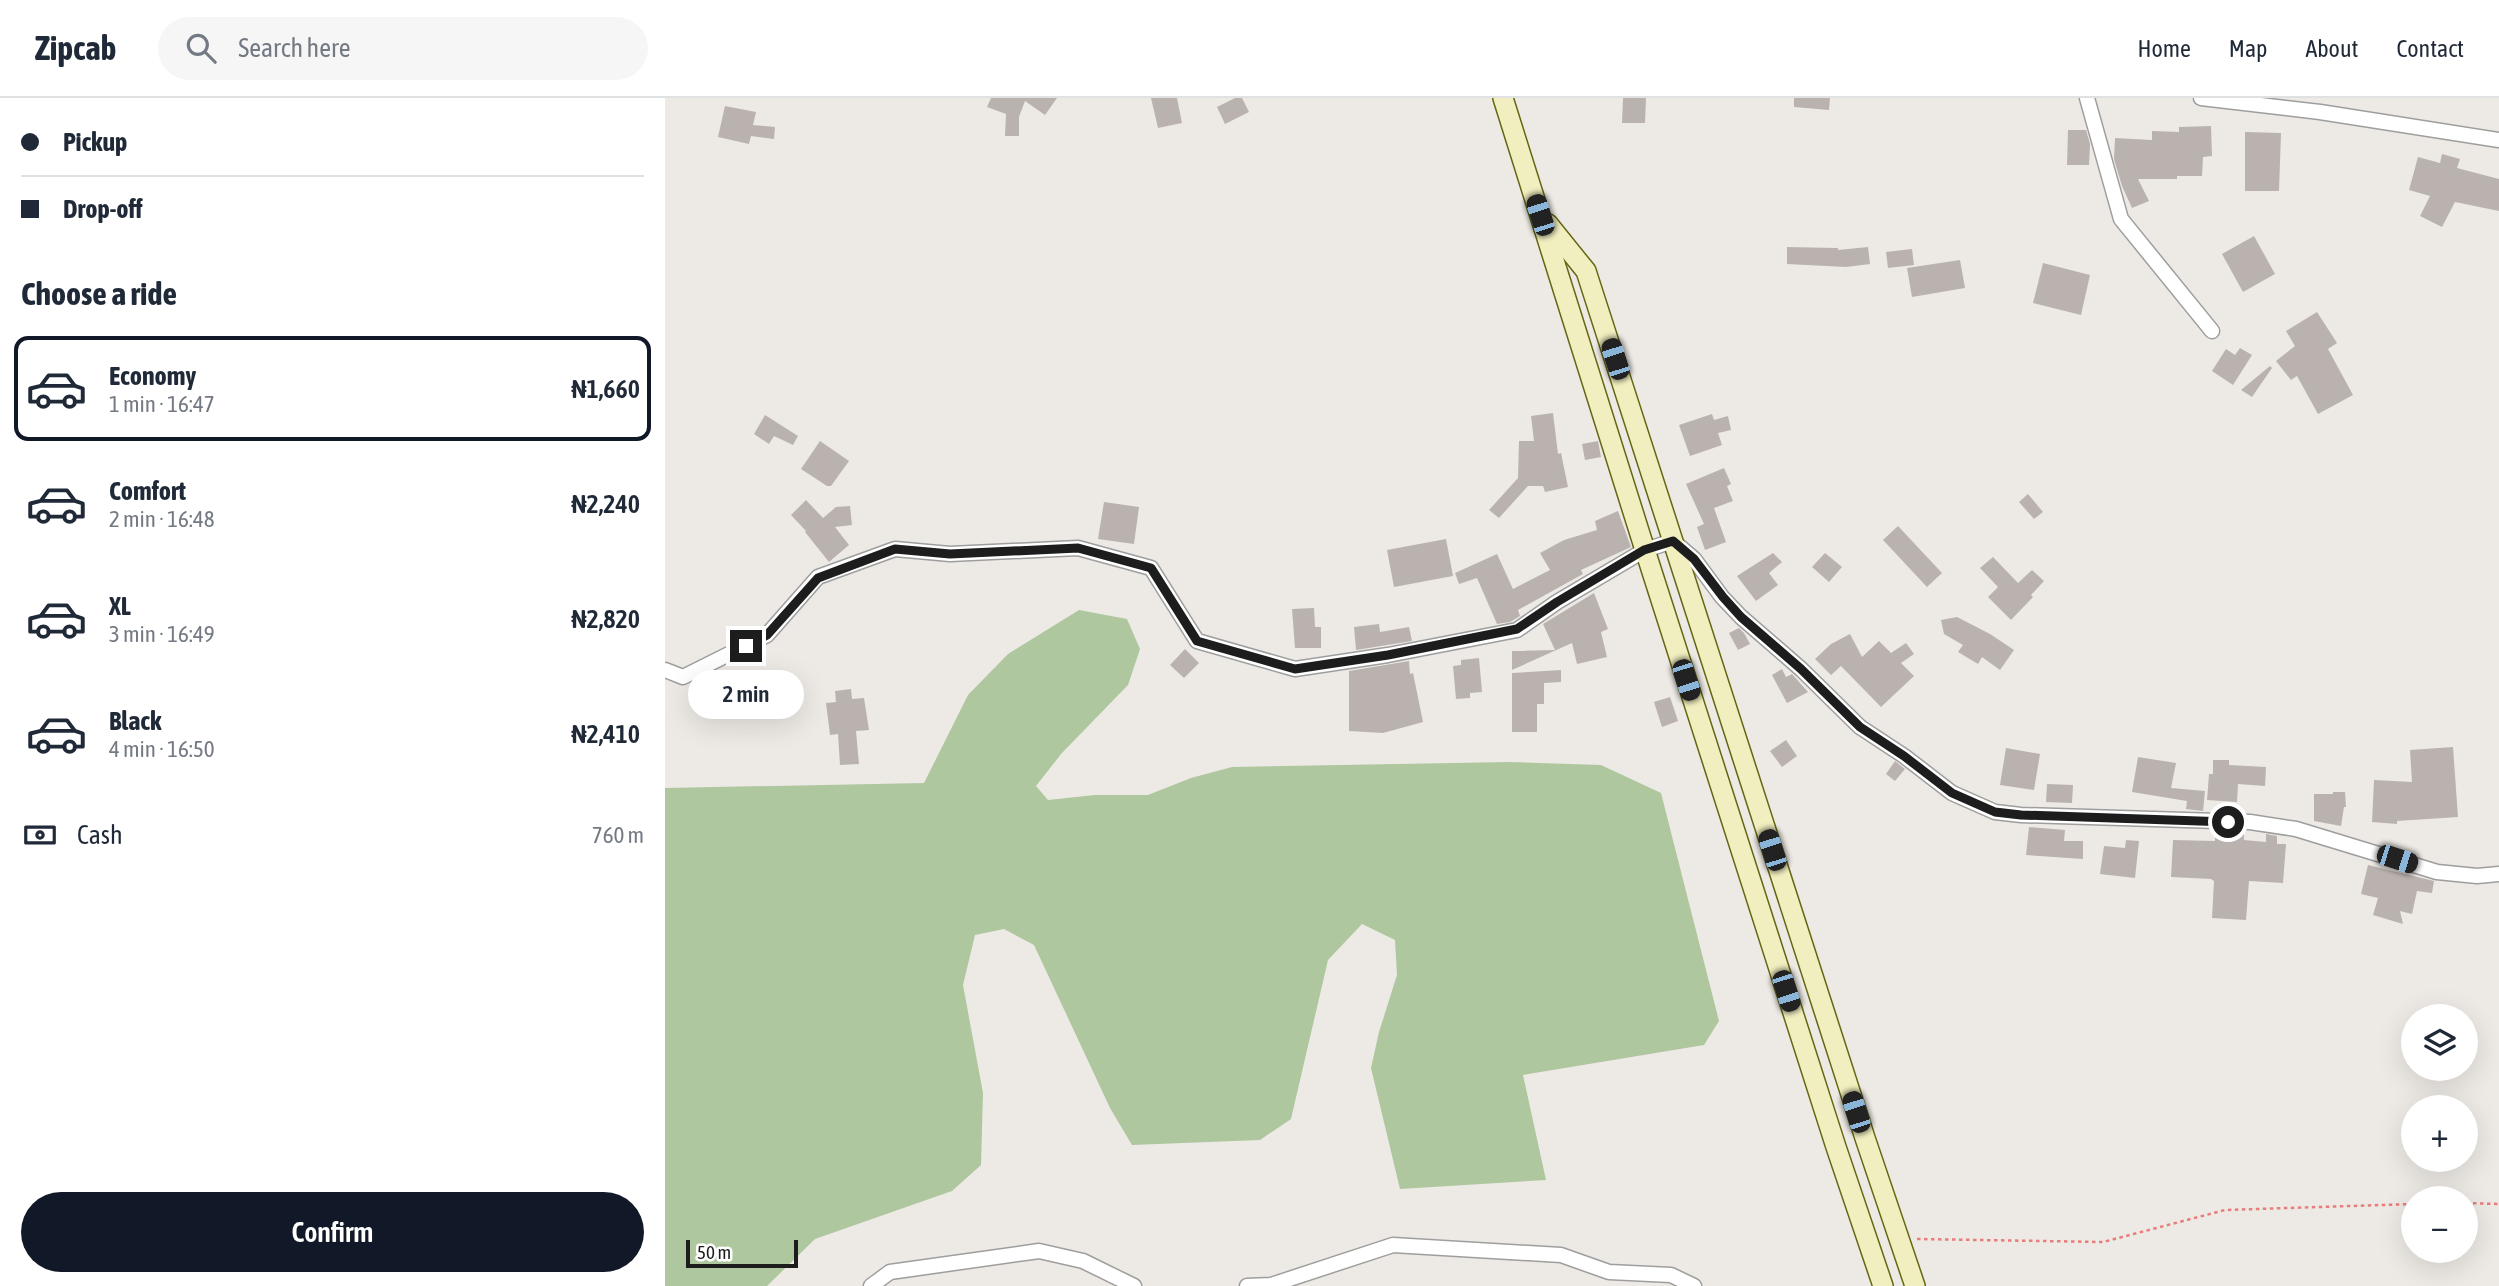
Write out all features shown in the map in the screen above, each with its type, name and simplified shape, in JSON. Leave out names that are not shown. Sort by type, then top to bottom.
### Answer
[{"type":"main road","points":[[1503,98],[1644,550],[1883,1286]]},
{"type":"main road","points":[[1540,215],[1586,271],[1915,1286]]},
{"type":"street","points":[[2087,98],[2121,219],[2212,331]]},
{"type":"street","points":[[2201,98],[2320,112],[2499,140]]},
{"type":"street","points":[[665,670],[683,677],[767,635],[818,578],[895,549],[950,554],[1078,548],[1151,568],[1197,641],[1295,669],[1388,655],[1517,629],[1644,550],[1673,541],[1694,559],[1741,617],[1801,669],[1860,727],[1952,793],[1969,802],[1995,812],[2021,815],[2250,822],[2295,830],[2437,872],[2477,876],[2499,874]]},
{"type":"street","points":[[1247,1286],[1271,1285],[1393,1245],[1561,1255],[1609,1272],[1671,1275],[1694,1286]]},
{"type":"street","points":[[871,1286],[890,1272],[1039,1251],[1083,1261],[1134,1286]]},
{"type":"path","points":[[2478,1203],[2499,1204]]},
{"type":"path","points":[[1899,1239],[2103,1242],[2225,1210],[2401,1204]]},
{"type":"green space","points":[[1079,610],[1127,619],[1140,649],[1128,685],[1061,754],[1036,786],[1048,800],[1095,795],[1148,795],[1191,778],[1232,767],[1509,762],[1601,765],[1661,793],[1719,1021],[1704,1045],[1523,1075],[1546,1180],[1400,1189],[1371,1068],[1397,975],[1395,940],[1362,924],[1328,960],[1291,1119],[1260,1140],[1132,1145],[1110,1108],[1034,945],[1004,929],[975,935],[963,985],[983,1093],[981,1165],[952,1191],[815,1239],[767,1286],[665,1286],[665,788],[924,783],[968,695],[1008,654]]},
{"type":"building","points":[[991,98],[1057,98],[1045,115],[1025,101],[1019,117],[1019,136],[1005,136],[1006,114],[987,107]]},
{"type":"building","points":[[1151,98],[1177,98],[1182,123],[1158,128]]},
{"type":"building","points":[[1235,98],[1242,98],[1249,112],[1225,124],[1217,107]]},
{"type":"building","points":[[1623,98],[1646,98],[1645,123],[1622,123]]},
{"type":"building","points":[[1794,98],[1830,98],[1829,110],[1794,107]]},
{"type":"building","points":[[725,106],[756,112],[753,125],[775,127],[774,139],[751,136],[749,144],[718,137]]},
{"type":"building","points":[[2211,126],[2212,156],[2203,157],[2202,176],[2138,179],[2149,201],[2132,208],[2114,159],[2115,138],[2152,140],[2152,131],[2179,132],[2179,127]]},
{"type":"building","points":[[2068,130],[2086,130],[2090,144],[2089,165],[2067,165]]},
{"type":"building","points":[[2245,132],[2281,133],[2279,191],[2245,191]]},
{"type":"building","points":[[2442,154],[2460,159],[2457,168],[2499,179],[2499,211],[2455,202],[2442,227],[2420,216],[2430,196],[2409,190],[2418,157],[2440,163]]},
{"type":"building","points":[[2254,236],[2275,274],[2243,292],[2222,254]]},
{"type":"building","points":[[1787,247],[1838,250],[1868,247],[1870,264],[1846,267],[1787,264]]},
{"type":"building","points":[[1912,249],[1914,265],[1888,268],[1886,252]]},
{"type":"building","points":[[1960,260],[1965,288],[1912,297],[1907,268]]},
{"type":"building","points":[[2043,263],[2090,275],[2081,315],[2033,303]]},
{"type":"building","points":[[2317,312],[2337,343],[2328,349],[2353,395],[2318,414],[2297,376],[2291,380],[2276,361],[2295,346],[2286,331]]},
{"type":"building","points":[[2240,348],[2252,355],[2233,385],[2212,371],[2226,349],[2235,355]]},
{"type":"building","points":[[2270,366],[2272,368],[2252,397],[2241,390]]},
{"type":"building","points":[[1553,413],[1558,454],[1561,453],[1568,487],[1545,492],[1543,486],[1528,486],[1499,518],[1489,510],[1518,478],[1519,441],[1534,441],[1531,416]]},
{"type":"building","points":[[1712,414],[1714,420],[1728,416],[1731,430],[1718,433],[1722,445],[1690,456],[1679,425]]},
{"type":"building","points":[[765,415],[798,436],[793,445],[774,436],[769,444],[754,434]]},
{"type":"building","points":[[820,441],[849,461],[831,486],[801,469]]},
{"type":"building","points":[[1598,441],[1601,457],[1585,460],[1582,444]]},
{"type":"building","points":[[1724,468],[1731,484],[1727,486],[1733,501],[1714,508],[1726,542],[1705,550],[1697,527],[1704,524],[1686,484]]},
{"type":"building","points":[[2028,494],[2043,512],[2034,519],[2019,502]]},
{"type":"building","points":[[806,500],[823,518],[836,507],[850,506],[852,525],[835,527],[849,545],[829,562],[791,515]]},
{"type":"building","points":[[1104,502],[1139,507],[1134,544],[1098,539]]},
{"type":"building","points":[[1618,511],[1631,547],[1581,570],[1583,574],[1518,610],[1520,616],[1510,622],[1497,624],[1477,578],[1459,584],[1455,573],[1497,554],[1513,589],[1550,570],[1540,553],[1564,540],[1597,530],[1595,521]]},
{"type":"building","points":[[1898,526],[1942,573],[1927,587],[1883,540]]},
{"type":"building","points":[[1446,539],[1453,576],[1394,587],[1387,550]]},
{"type":"building","points":[[1773,553],[1782,562],[1769,573],[1778,585],[1756,601],[1737,576]]},
{"type":"building","points":[[1825,553],[1842,567],[1829,582],[1812,567]]},
{"type":"building","points":[[1993,557],[2018,583],[2032,570],[2044,581],[2011,620],[1988,597],[1998,587],[1980,568]]},
{"type":"building","points":[[1594,593],[1608,629],[1601,632],[1607,657],[1577,664],[1572,643],[1512,670],[1512,651],[1555,650],[1543,624]]},
{"type":"building","points":[[1314,608],[1315,627],[1321,627],[1321,648],[1295,648],[1292,609]]},
{"type":"building","points":[[1957,617],[2014,650],[2000,670],[1982,657],[1978,664],[1958,652],[1963,645],[1944,634],[1941,620]]},
{"type":"building","points":[[1379,624],[1380,632],[1409,627],[1412,641],[1356,650],[1354,627]]},
{"type":"building","points":[[1739,628],[1750,644],[1738,650],[1729,633]]},
{"type":"building","points":[[1850,634],[1862,657],[1879,641],[1891,653],[1906,643],[1914,654],[1901,663],[1914,676],[1881,707],[1841,666],[1831,675],[1815,659],[1831,644]]},
{"type":"building","points":[[1185,649],[1199,663],[1184,678],[1170,665]]},
{"type":"building","points":[[1479,658],[1482,692],[1470,693],[1470,698],[1456,699],[1453,666],[1461,665],[1461,660]]},
{"type":"building","points":[[1409,661],[1423,722],[1383,733],[1349,731],[1349,671]]},
{"type":"building","points":[[1782,669],[1786,677],[1792,674],[1808,692],[1787,703],[1772,675]]},
{"type":"building","points":[[1561,670],[1561,682],[1544,683],[1544,704],[1537,704],[1537,732],[1512,732],[1512,673]]},
{"type":"building","points":[[851,689],[852,699],[864,698],[869,730],[856,731],[859,764],[840,765],[838,734],[830,735],[826,703],[836,702],[835,691]]},
{"type":"building","points":[[1670,697],[1678,721],[1662,727],[1654,702]]},
{"type":"building","points":[[1786,740],[1797,756],[1782,767],[1770,751]]},
{"type":"building","points":[[2453,747],[2458,817],[2397,821],[2397,824],[2372,822],[2374,780],[2412,782],[2410,750]]},
{"type":"building","points":[[2006,748],[2040,754],[2034,790],[2000,785]]},
{"type":"building","points":[[2138,757],[2176,763],[2171,788],[2205,791],[2203,811],[2186,809],[2187,801],[2132,792]]},
{"type":"building","points":[[2213,760],[2229,760],[2229,765],[2266,767],[2265,786],[2238,784],[2237,802],[2207,800]]},
{"type":"building","points":[[1895,761],[1905,769],[1895,781],[1886,774]]},
{"type":"building","points":[[2047,784],[2073,785],[2072,803],[2046,802]]},
{"type":"building","points":[[2345,792],[2346,807],[2341,826],[2314,821],[2314,794]]},
{"type":"building","points":[[2029,827],[2065,830],[2064,841],[2083,841],[2083,859],[2026,855]]},
{"type":"building","points":[[2225,831],[2244,831],[2244,840],[2266,842],[2266,834],[2277,836],[2277,844],[2286,844],[2283,883],[2249,881],[2246,920],[2212,918],[2214,881],[2211,879],[2171,877],[2173,840],[2215,841],[2215,838],[2225,839]]},
{"type":"building","points":[[2126,840],[2139,841],[2135,878],[2100,874],[2104,846],[2125,848]]},
{"type":"building","points":[[2368,865],[2434,881],[2432,893],[2417,891],[2412,914],[2400,911],[2403,924],[2373,915],[2378,898],[2361,894]]},
{"type":"route","points":[[746,646],[767,635],[818,578],[895,549],[950,554],[1078,548],[1151,568],[1197,641],[1295,669],[1388,655],[1517,629],[1644,550],[1673,541],[1694,559],[1741,617],[1801,669],[1860,727],[1952,793],[1969,802],[1995,812],[2021,815],[2228,822]]}]
